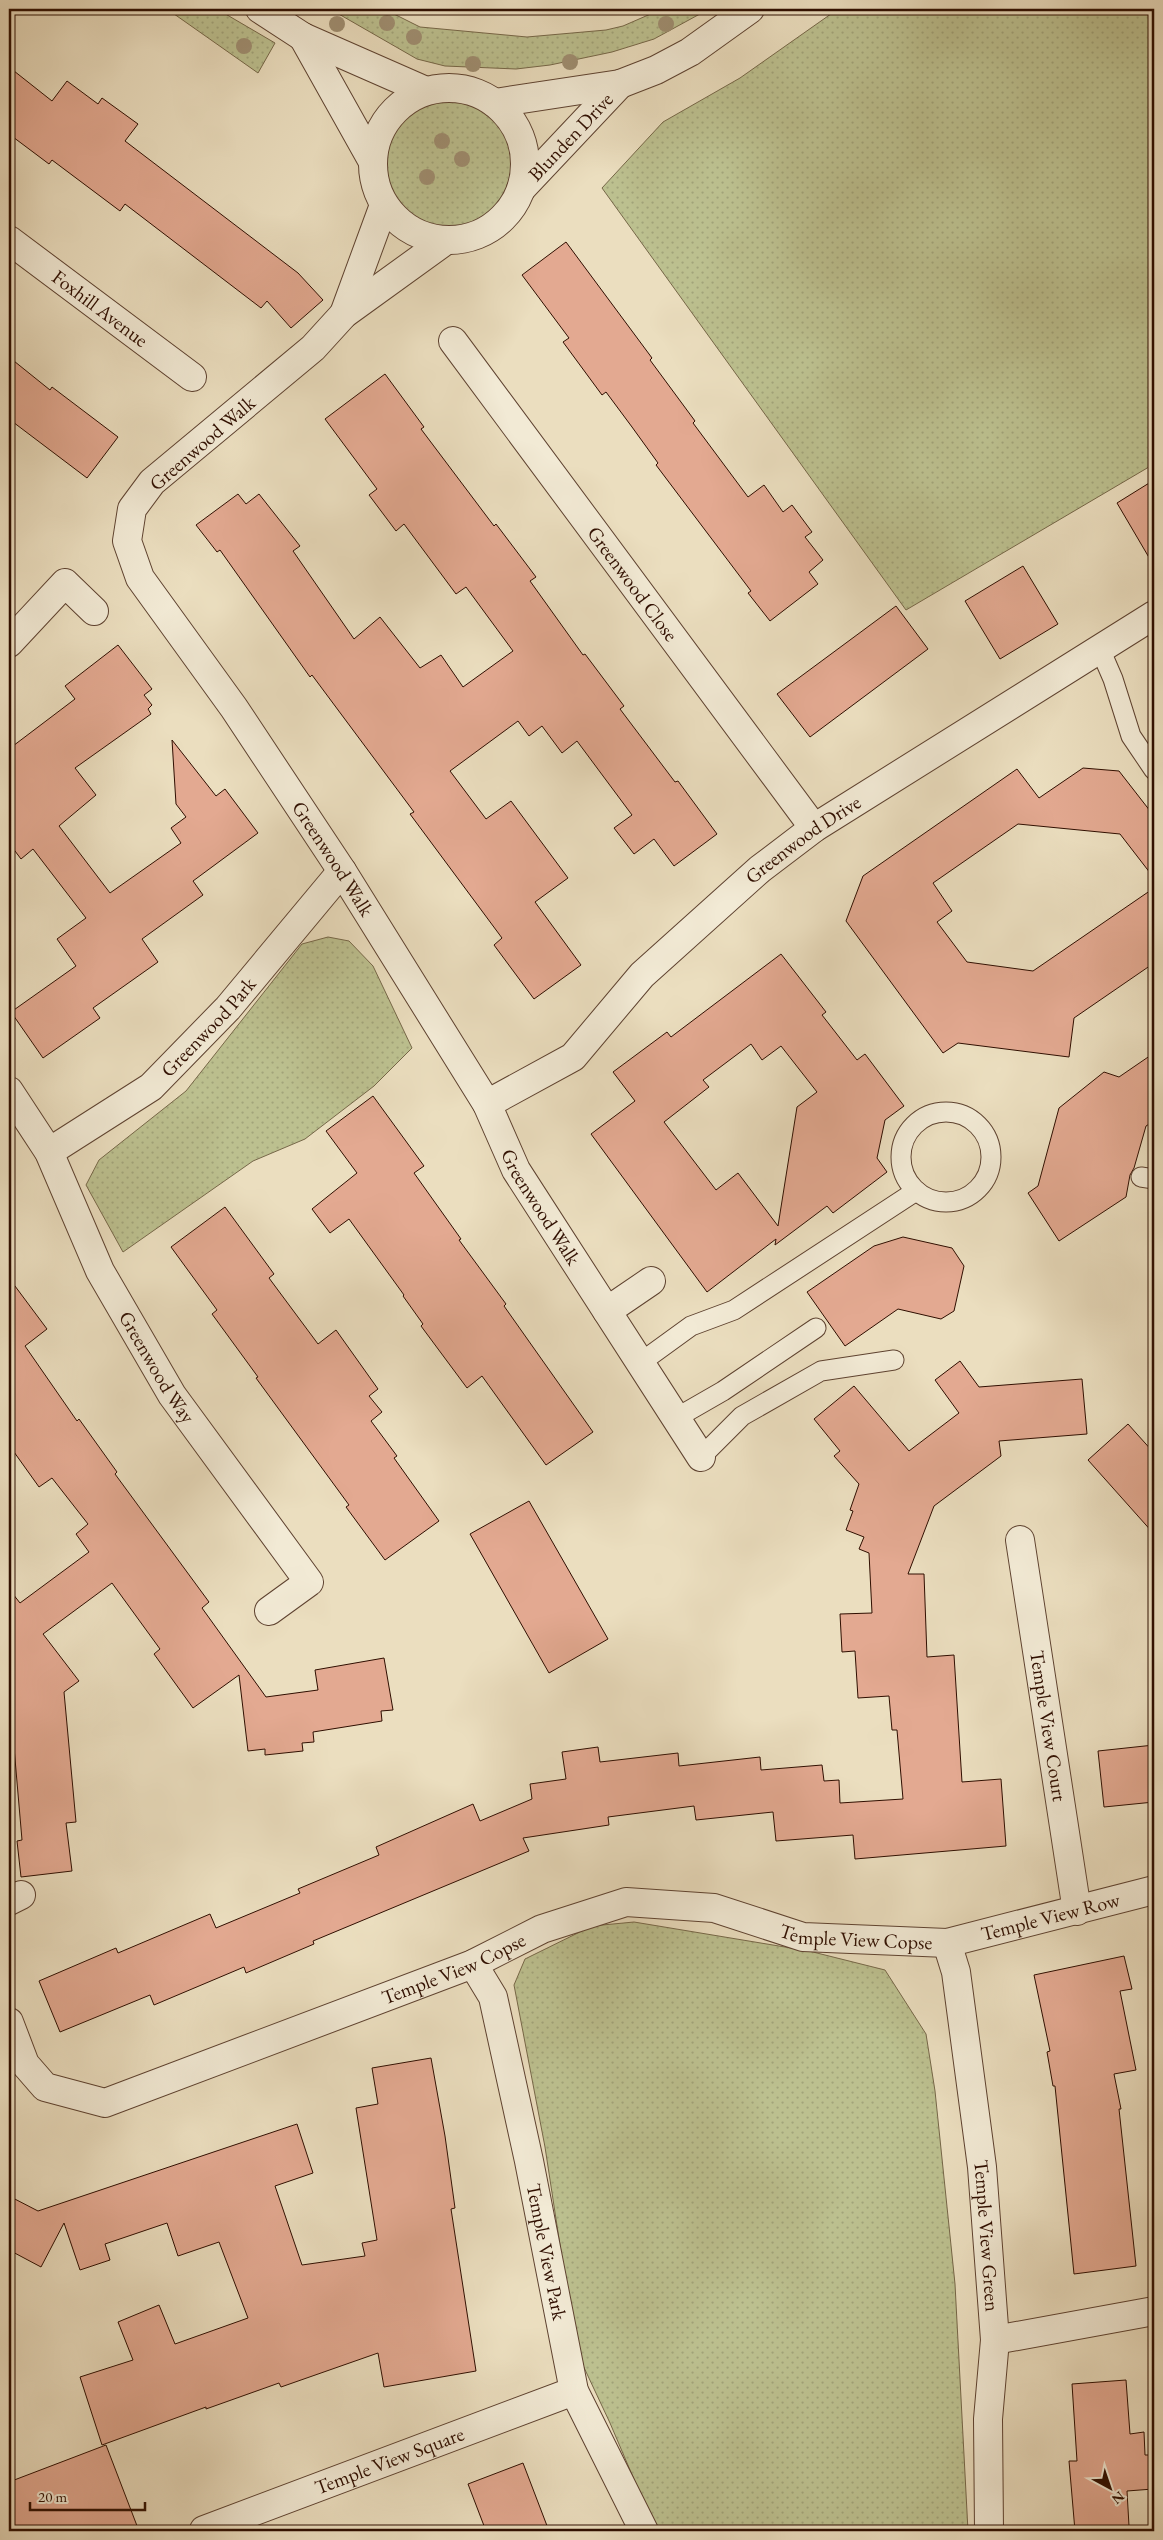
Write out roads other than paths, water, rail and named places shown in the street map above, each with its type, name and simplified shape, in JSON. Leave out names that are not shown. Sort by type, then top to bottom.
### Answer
[{"type":"street","points":[[260,9],[303,37],[426,92]]},
{"type":"street","name":"Blunden Drive","points":[[495,103],[620,84],[656,70],[690,52],[750,9]]},
{"type":"street","points":[[303,37],[373,162]]},
{"type":"street","name":"Blunden Drive","points":[[521,189],[620,84]]},
{"type":"street","points":[[450,88],[474,92],[495,103],[512,120],[522,142],[526,165],[521,189],[510,210],[492,227],[470,238],[445,241],[422,235],[401,224],[384,205],[375,184],[373,162],[377,138],[388,118],[405,102],[426,92],[450,88]]},
{"type":"street","name":"Greenwood Walk","points":[[344,314],[384,205]]},
{"type":"street","name":"Foxhill Avenue","points":[[9,240],[192,377]]},
{"type":"street","name":"Greenwood Walk","points":[[445,241],[344,314],[313,348],[152,482],[132,509],[127,541],[140,578],[234,708],[342,871],[486,1104],[516,1170],[701,1457]]},
{"type":"street","name":"Greenwood Close","points":[[453,341],[814,828]]},
{"type":"street","points":[[9,643],[65,583],[94,611]]},
{"type":"street","name":"Greenwood Drive","points":[[486,1104],[573,1057],[642,976],[760,869],[814,828],[1154,615]]},
{"type":"street","name":"Greenwood Park","points":[[48,1152],[151,1087],[228,1008],[342,871]]},
{"type":"street","name":"Greenwood Way","points":[[9,1091],[48,1152],[100,1272],[172,1395],[309,1582],[269,1611]]},
{"type":"street","points":[[606,1311],[651,1280]]},
{"type":"street","name":"Temple View Court","points":[[1020,1540],[1077,1911]]},
{"type":"street","name":"Temple View Row","points":[[947,1943],[1154,1890]]},
{"type":"street","name":"Temple View Copse","points":[[9,2022],[25,2064],[45,2087],[105,2103],[473,1964],[542,1929],[626,1902],[714,1908],[803,1937],[947,1943]]},
{"type":"street","name":"Temple View Green","points":[[947,1943],[956,1972],[982,2167],[995,2340],[988,2419],[989,2531]]},
{"type":"street","name":"Temple View Park","points":[[473,1964],[493,1997],[529,2161],[574,2391],[644,2531]]},
{"type":"street","points":[[995,2340],[1154,2312]]},
{"type":"street","name":"Temple View Square","points":[[204,2530],[574,2391]]},
{"type":"lane","points":[[1100,649],[1113,679],[1131,736],[1154,770]]},
{"type":"lane","points":[[954,1112],[967,1117],[980,1126],[988,1139],[991,1154],[990,1169],[984,1183],[973,1194],[959,1201],[944,1203],[929,1199],[916,1191],[907,1180],[902,1166],[902,1152],[906,1138],[914,1126],[925,1117],[939,1113],[954,1112]]},
{"type":"lane","points":[[640,1363],[691,1326],[734,1310],[916,1191]]},
{"type":"lane","points":[[676,1418],[723,1391],[816,1328]]},
{"type":"lane","points":[[701,1457],[742,1416],[821,1371],[894,1360]]}]
